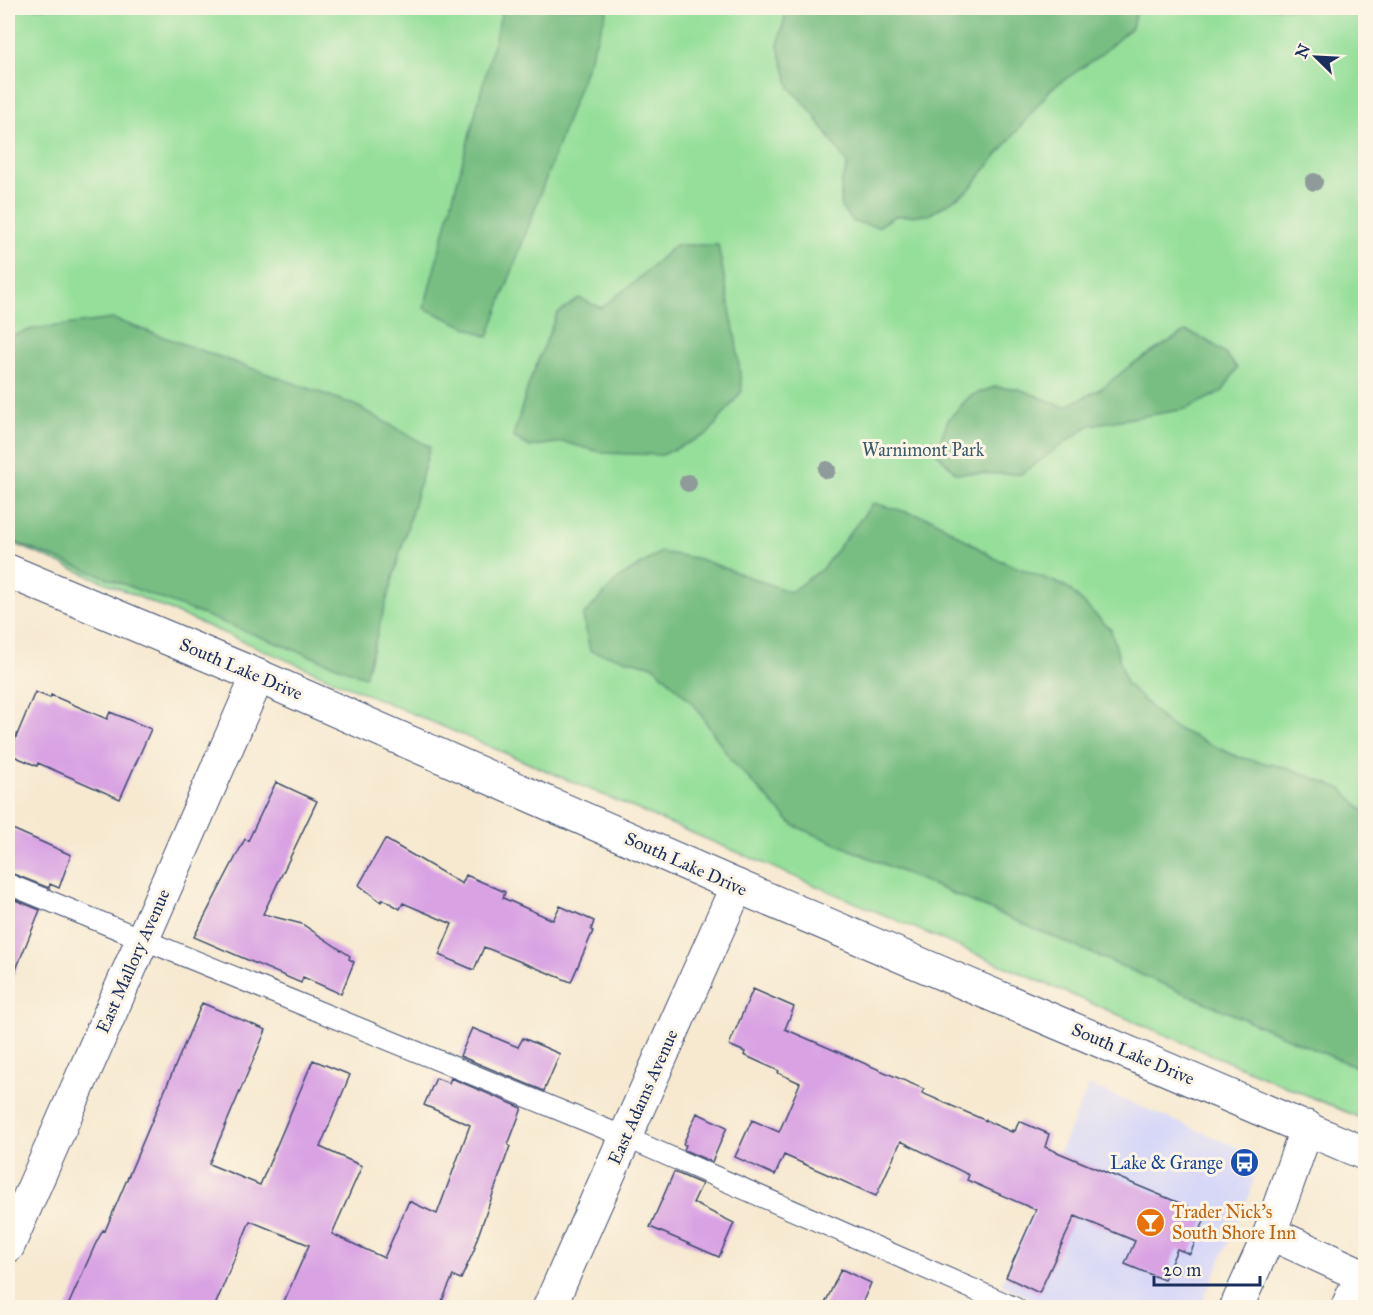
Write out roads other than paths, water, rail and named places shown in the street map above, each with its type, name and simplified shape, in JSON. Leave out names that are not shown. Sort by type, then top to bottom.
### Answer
[{"type":"main road","name":"South Lake Drive","points":[[8,571],[258,676],[737,886],[1365,1154]]},
{"type":"main road","name":"East Mallory Avenue","points":[[8,1246],[258,676]]},
{"type":"main road","name":"East Adams Avenue","points":[[549,1308],[737,886]]},
{"type":"main road","points":[[1236,1308],[1270,1233],[1307,1128]]},
{"type":"main road","points":[[1270,1233],[1364,1276],[1347,1308]]},
{"type":"lane","points":[[8,884],[625,1137],[1016,1308]]},
{"type":"place","name":"Lake & Grange","points":[[1244,1163]]},
{"type":"place","name":"Trader Nick's South Shore Inn","points":[[1151,1222]]},
{"type":"park label","name":"Warnimont Park","points":[[923,450]]}]
